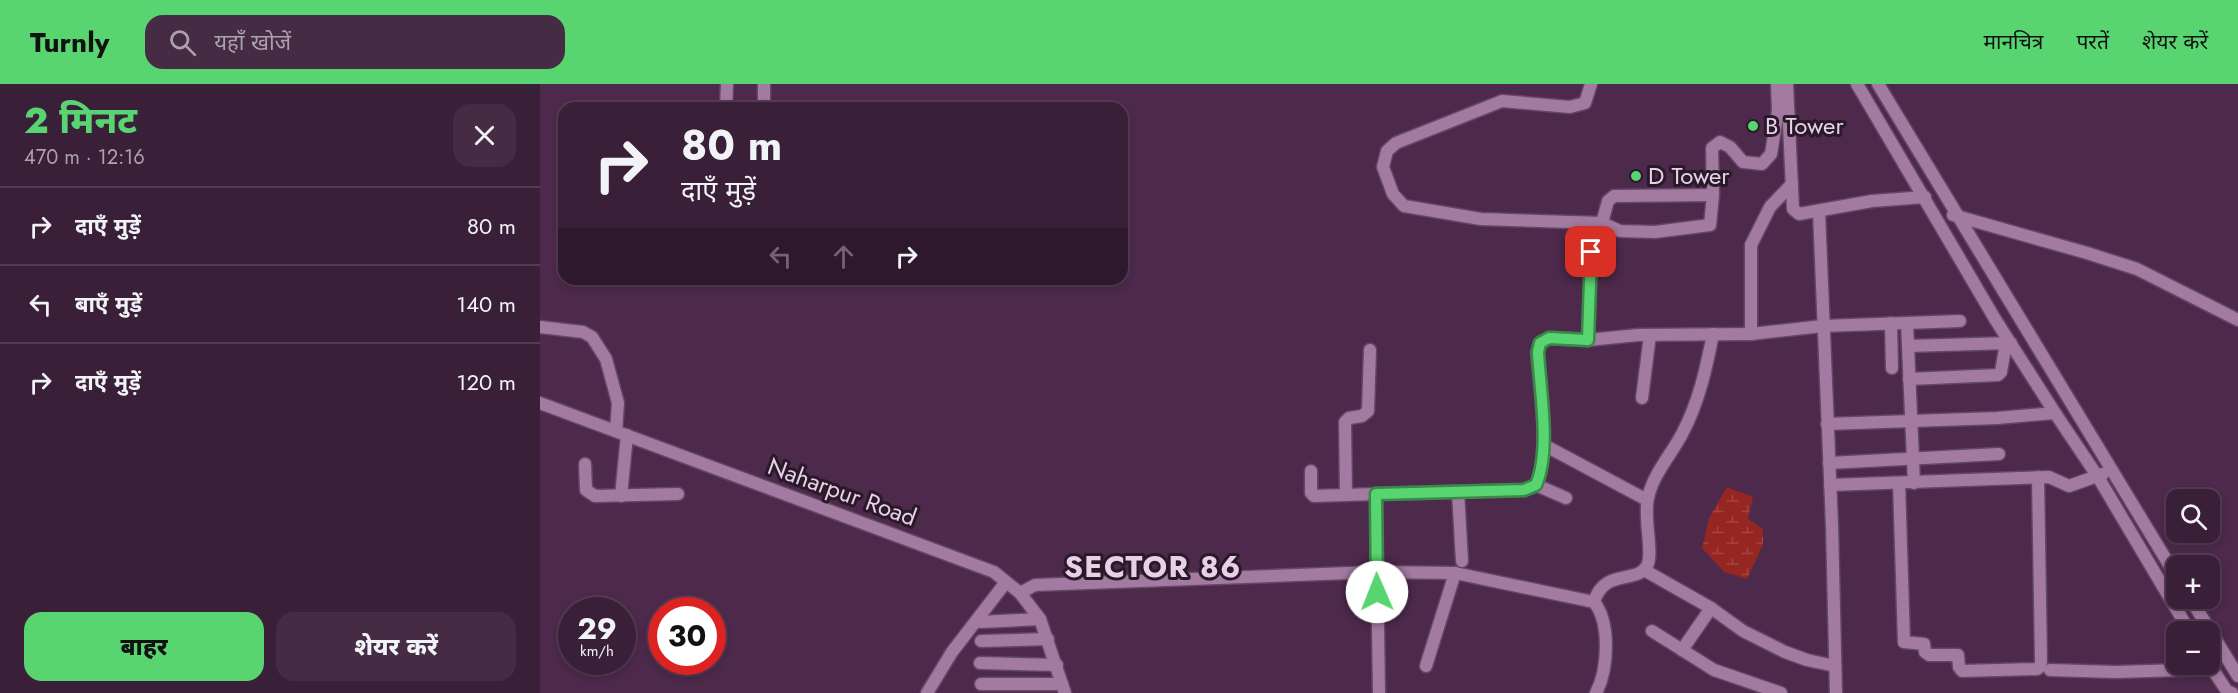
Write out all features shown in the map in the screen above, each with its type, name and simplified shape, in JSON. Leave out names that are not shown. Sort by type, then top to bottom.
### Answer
[{"type":"street","points":[[726,84],[726,102]]},
{"type":"street","points":[[764,84],[764,102]]},
{"type":"street","points":[[1591,84],[1585,103],[1570,107],[1502,102],[1396,143],[1388,151],[1383,167],[1393,194],[1404,206],[1481,219],[1602,223],[1620,231],[1655,232],[1710,225],[1713,195],[1712,148],[1720,142],[1730,147],[1743,162],[1762,164],[1772,154],[1778,111],[1777,84]]},
{"type":"street","points":[[1787,84],[1793,209],[1796,213],[1819,212],[1872,201],[1925,197]]},
{"type":"street","points":[[1857,84],[1925,197],[2008,343],[2098,477],[2183,621]]},
{"type":"street","points":[[1878,84],[2166,559]]},
{"type":"street","points":[[1751,333],[1751,244],[1770,207],[1792,184]]},
{"type":"street","points":[[1602,223],[1608,201],[1614,196],[1713,195]]},
{"type":"street","points":[[1819,212],[1836,693]]},
{"type":"street","points":[[1936,216],[1956,215],[2137,270],[2238,320]]},
{"type":"street","points":[[1588,340],[1591,252]]},
{"type":"street","points":[[1311,471],[1311,493],[1314,496],[1524,490],[1536,485],[1541,473],[1544,445],[1538,352],[1540,343],[1549,338],[1588,340],[1650,335],[1751,333],[1892,322],[1959,321]]},
{"type":"street","points":[[1892,322],[1892,368]]},
{"type":"street","points":[[1907,323],[1914,483]]},
{"type":"street","points":[[540,327],[583,333],[592,338],[606,359],[618,403],[621,433],[621,496]]},
{"type":"street","points":[[1594,602],[1597,594],[1609,582],[1644,570],[1650,556],[1646,518],[1647,500],[1659,471],[1691,416],[1704,379],[1713,334]]},
{"type":"street","points":[[1642,398],[1650,335]]},
{"type":"street","points":[[1908,346],[2008,343]]},
{"type":"street","points":[[1909,379],[1998,375],[2001,372],[2008,343]]},
{"type":"street","points":[[1346,495],[1345,422],[1349,418],[1362,416],[1368,411],[1370,350]]},
{"type":"street","name":"Naharpur Road","points":[[540,403],[994,572],[1020,593],[1040,619],[1063,688]]},
{"type":"street","points":[[1827,424],[1997,418],[2055,413]]},
{"type":"street","points":[[1544,445],[1647,500]]},
{"type":"street","points":[[1829,463],[1999,454]]},
{"type":"street","points":[[585,464],[585,483],[589,494],[595,496],[678,494]]},
{"type":"street","points":[[1830,485],[2052,477],[2069,486],[2112,470]]},
{"type":"street","points":[[1899,483],[1904,642],[1924,644],[1925,652],[1929,655],[1958,655],[1959,668],[1962,671],[2037,669],[2041,661],[2038,477]]},
{"type":"street","points":[[1536,485],[1566,498]]},
{"type":"street","points":[[1458,492],[1462,561]]},
{"type":"street","points":[[1376,494],[1379,693]]},
{"type":"street","points":[[1644,570],[1711,608],[1743,631],[1785,652],[1835,666]]},
{"type":"street","points":[[1020,593],[1035,585],[1376,572],[1455,573],[1594,602],[1601,610],[1605,645],[1604,673],[1596,693]]},
{"type":"street","points":[[1426,666],[1455,573]]},
{"type":"street","points":[[927,693],[952,652],[1006,582]]},
{"type":"street","points":[[1682,650],[1711,608]]},
{"type":"street","points":[[2197,609],[2238,676]]},
{"type":"street","points":[[981,622],[1040,619]]},
{"type":"street","points":[[1652,631],[1720,672],[1780,693]]},
{"type":"street","points":[[981,641],[1048,639]]},
{"type":"street","points":[[980,663],[1057,665]]},
{"type":"street","points":[[2050,670],[2116,672],[2166,669]]},
{"type":"street","points":[[2216,675],[2227,691],[2232,693]]},
{"type":"street","points":[[981,684],[1063,688]]},
{"type":"green space","points":[[1727,487],[1753,497],[1748,519],[1763,529],[1763,545],[1747,579],[1724,572],[1702,548],[1709,518]]},
{"type":"place","name":"B Tower","points":[[1753,126]]},
{"type":"place","name":"D Tower","points":[[1636,176]]},
{"type":"district","name":"SECTOR 86","points":[[1153,567]]},
{"type":"route","points":[[1377,592],[1376,494],[1524,490],[1536,485],[1541,473],[1544,445],[1538,352],[1540,343],[1549,338],[1588,340],[1591,252]]}]
